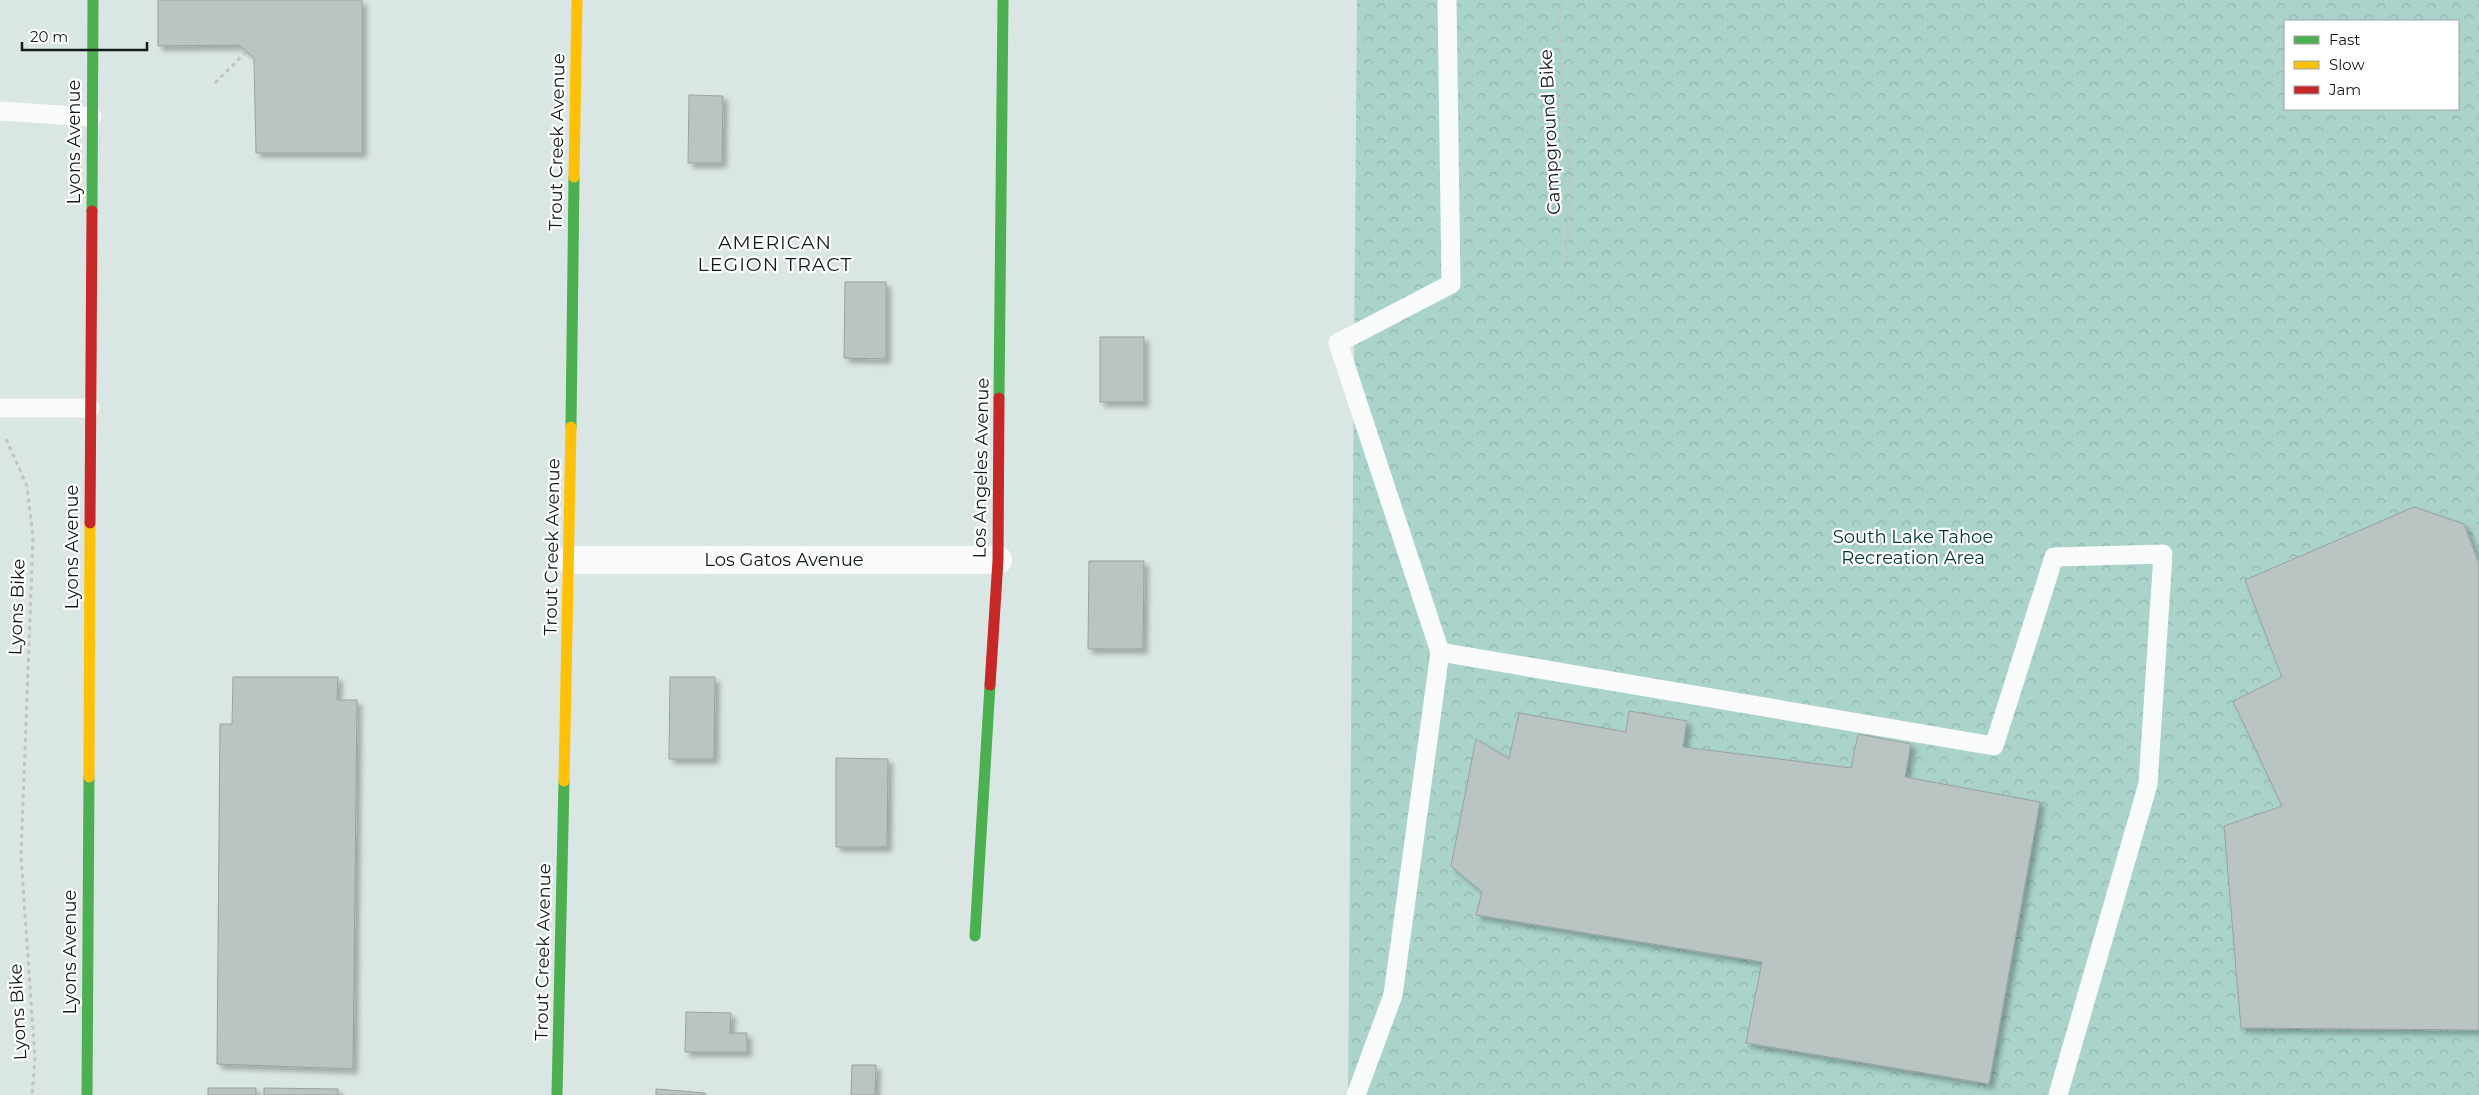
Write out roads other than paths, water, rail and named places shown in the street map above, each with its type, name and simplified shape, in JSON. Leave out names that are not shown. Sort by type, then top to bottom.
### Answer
[{"type":"street","name":"Lyons Avenue","points":[[87,1095],[93,0]]},
{"type":"street","name":"Trout Creek Avenue","points":[[558,1095],[569,560],[577,0]]},
{"type":"street","name":"Los Angeles Avenue","points":[[975,936],[998,560],[1003,0]]},
{"type":"street","name":"Los Gatos Avenue","points":[[569,560],[998,560]]},
{"type":"lane","points":[[1356,1095],[1393,994],[1440,652],[1338,343],[1451,284],[1447,0]]},
{"type":"lane","points":[[0,111],[92,117]]},
{"type":"lane","points":[[0,408],[90,408]]},
{"type":"lane","points":[[1440,652],[1994,746],[2054,557],[2163,554],[2148,784],[2058,1095]]},
{"type":"district","name":"AMERICAN LEGION TRACT","points":[[775,253]]},
{"type":"park label","name":"South Lake Tahoe Recreation Area","points":[[1913,547]]}]
